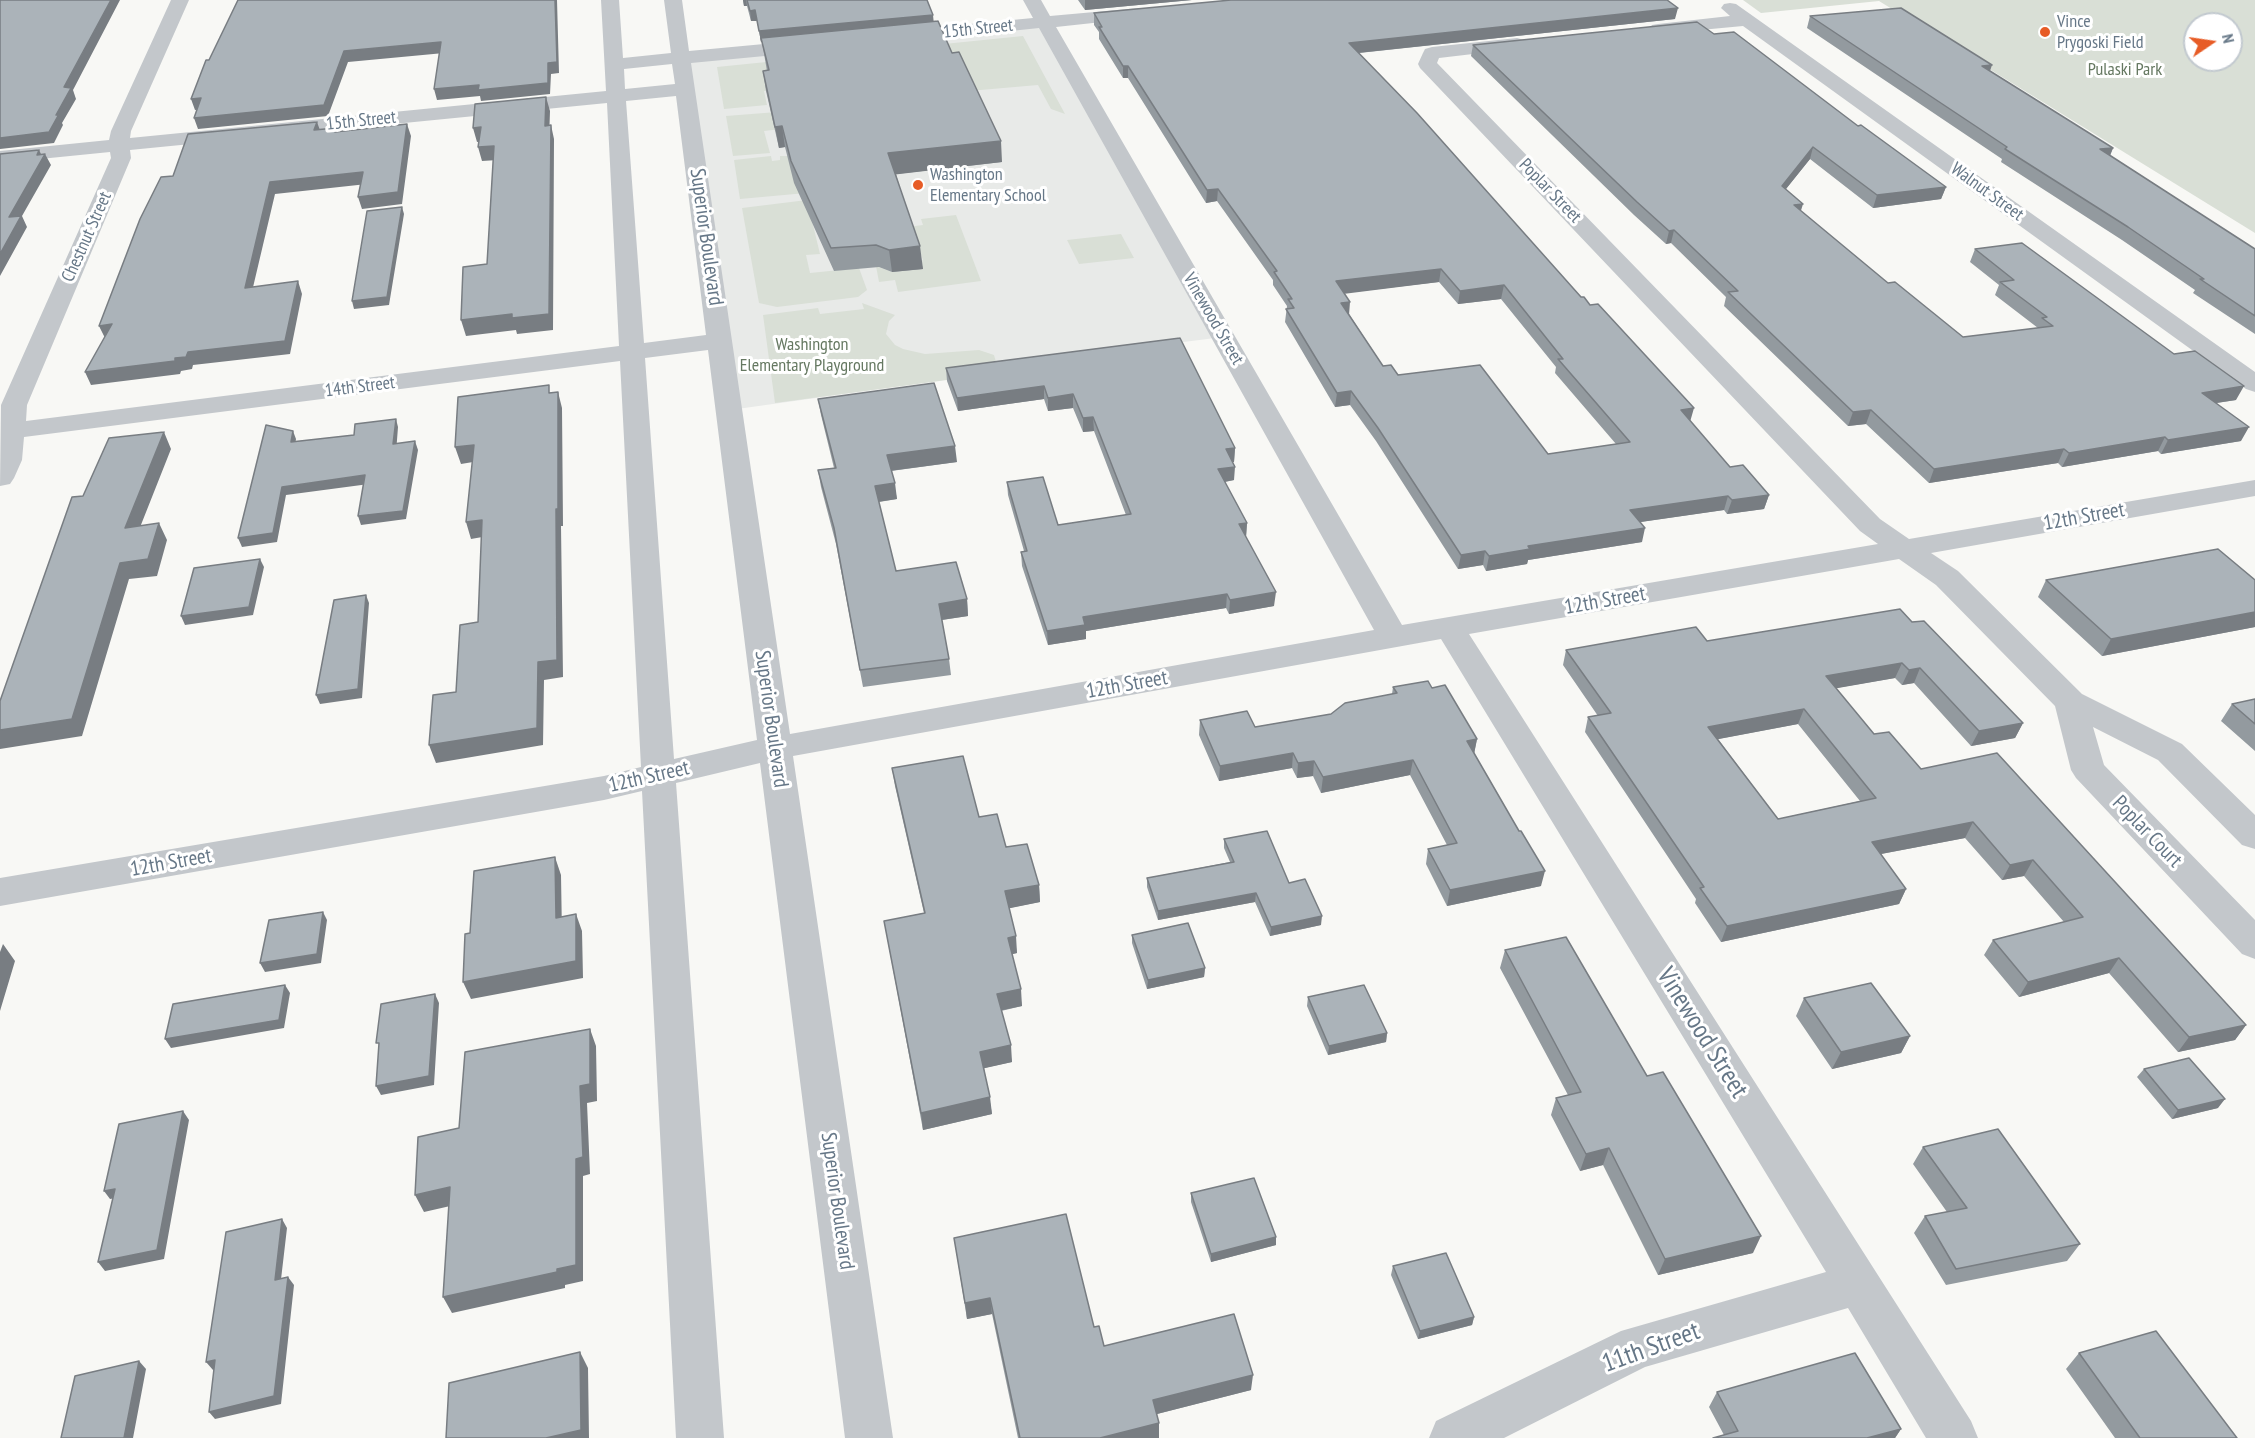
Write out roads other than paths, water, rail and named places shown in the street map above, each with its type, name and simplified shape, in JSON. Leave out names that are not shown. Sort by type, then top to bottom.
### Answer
[{"type":"street","name":"Chestnut Street","points":[[0,478],[8,460],[5,431],[14,405],[121,158],[120,131],[180,0]]},
{"type":"street","points":[[610,0],[700,1438]]},
{"type":"street","name":"Superior Boulevard","points":[[673,0],[869,1438]]},
{"type":"street","name":"Walnut Street","points":[[1719,0],[2255,384]]},
{"type":"street","name":"15th Street","points":[[882,38],[1038,11],[1153,11]]},
{"type":"street","name":"Vinewood Street","points":[[1038,11],[1393,637]]},
{"type":"street","points":[[1635,32],[1746,20]]},
{"type":"street","name":"Poplar Street","points":[[1529,42],[1441,51],[1432,53],[1427,64],[1870,525],[1906,548]]},
{"type":"street","points":[[615,64],[826,44]]},
{"type":"street","name":"15th Street","points":[[0,157],[686,89]]},
{"type":"street","name":"14th Street","points":[[5,431],[720,341]]},
{"type":"street","name":"12th Street","points":[[0,892],[604,788],[775,748],[1393,637],[2255,488]]},
{"type":"street","name":"Poplar Court","points":[[1906,548],[1947,578],[2070,702],[2170,752],[2255,836]]},
{"type":"street","name":"Vinewood Street","points":[[1450,628],[1954,1438]]},
{"type":"street","name":"Poplar Court","points":[[2070,702],[2088,770],[2255,944]]},
{"type":"street","name":"11th Street","points":[[1454,1438],[1637,1347],[1859,1284]]},
{"type":"place","name":"Vince Prygoski Field","points":[[2045,32]]},
{"type":"place","name":"Washington Elementary School","points":[[918,185]]},
{"type":"park label","name":"Pulaski Park","points":[[2125,70]]},
{"type":"park label","name":"Washington Elementary Playground","points":[[812,355]]}]
